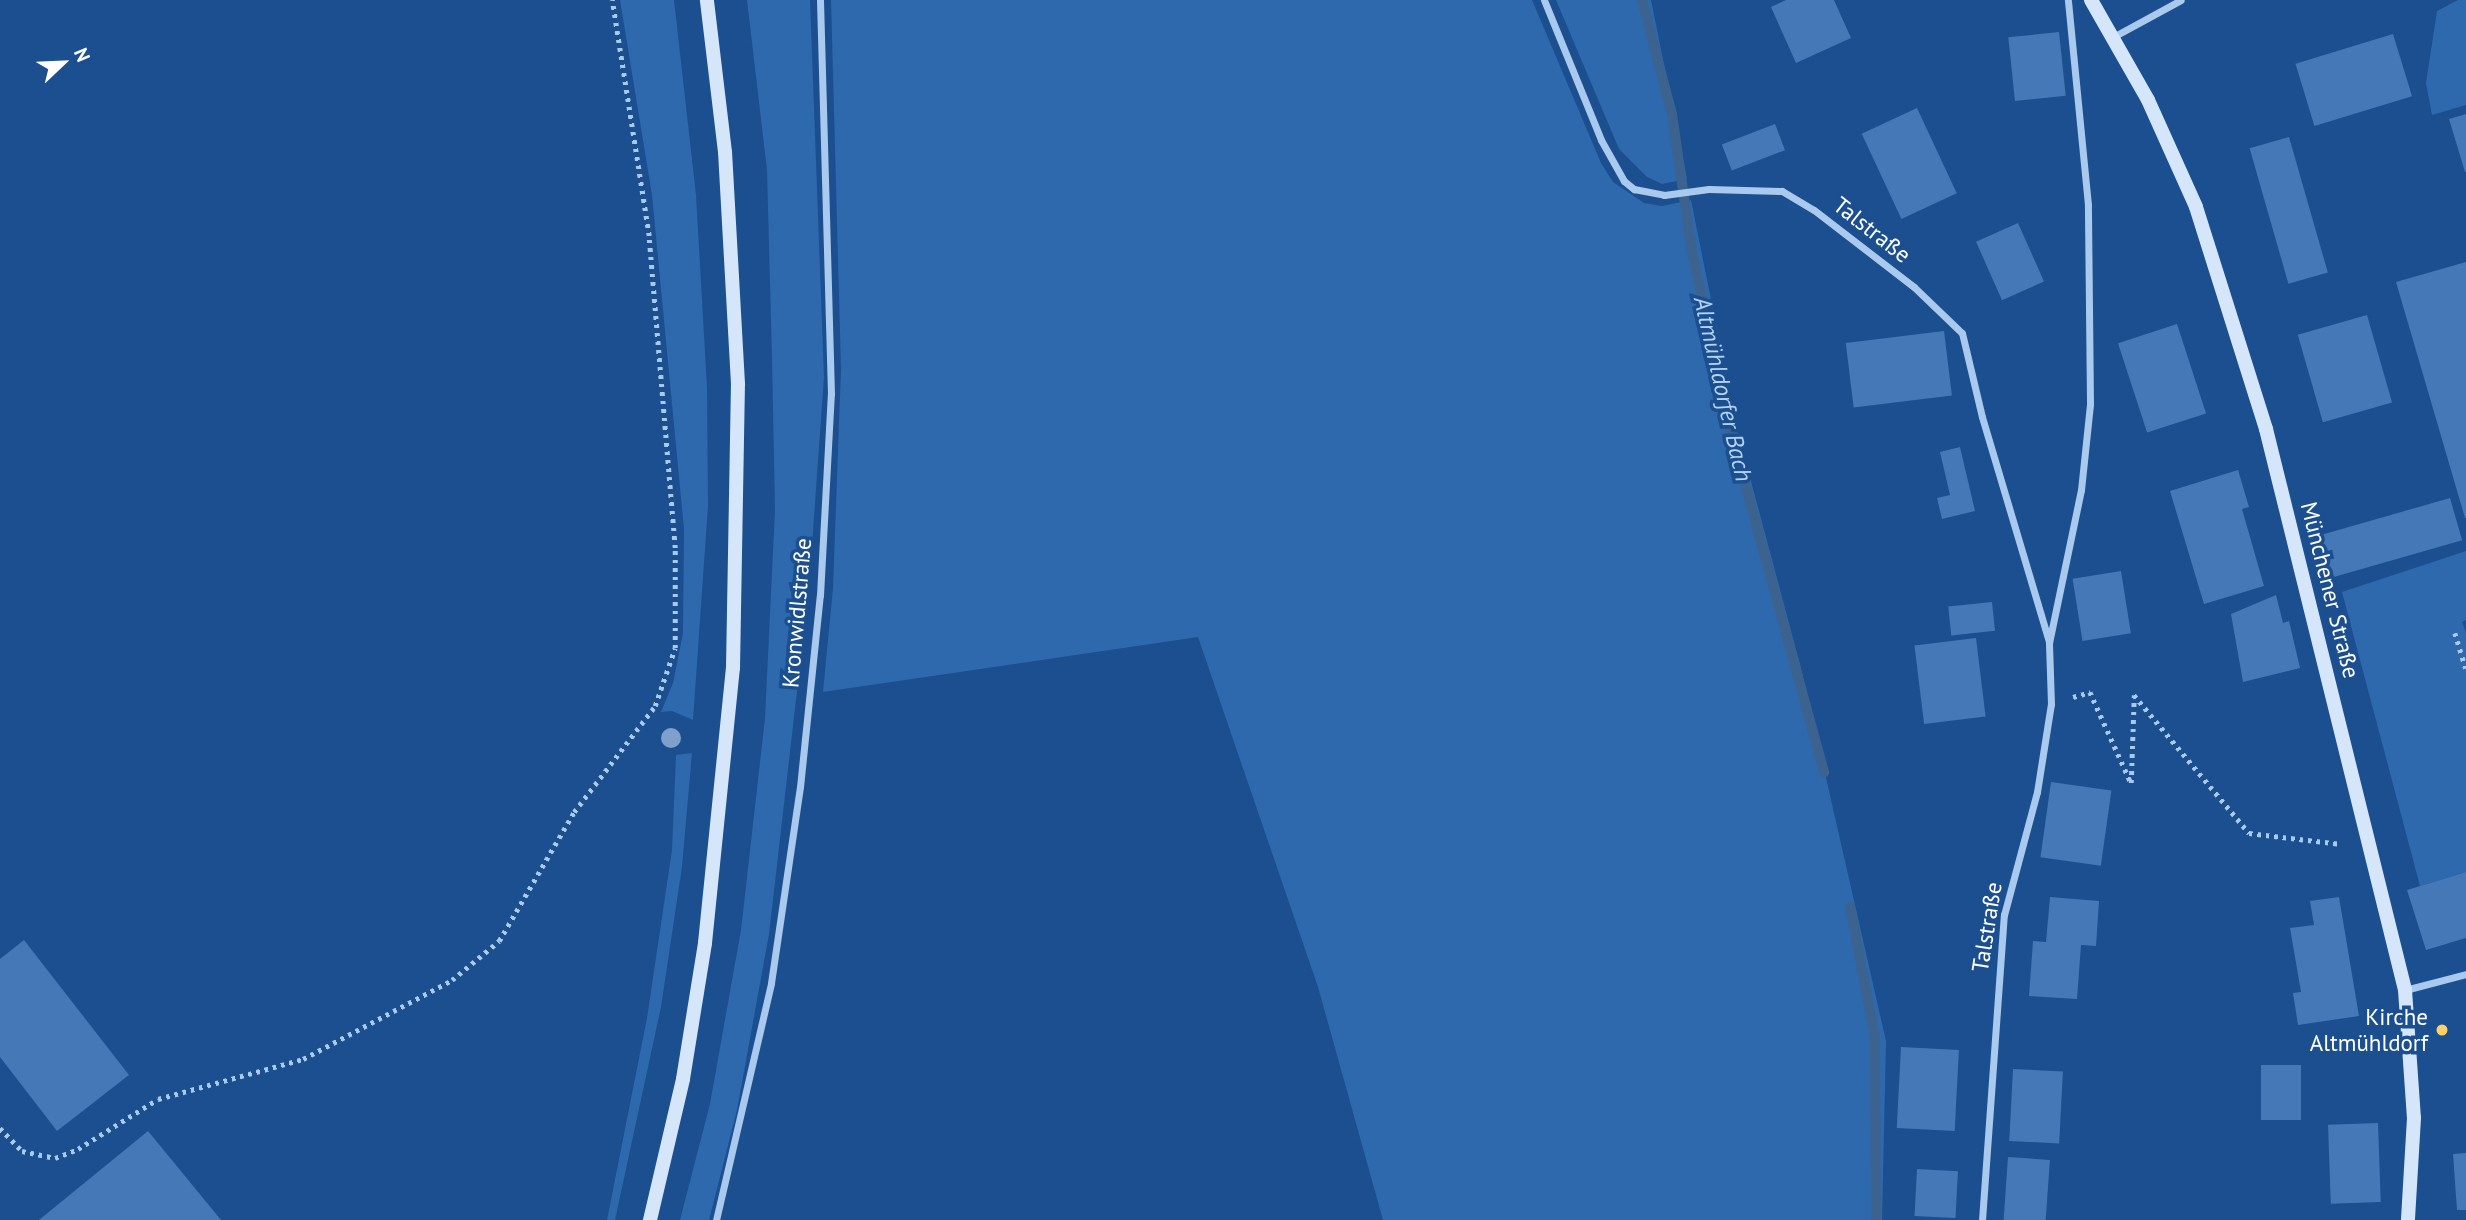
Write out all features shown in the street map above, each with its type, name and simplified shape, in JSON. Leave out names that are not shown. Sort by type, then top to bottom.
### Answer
[{"type":"street","points":[[650,1220],[683,1079],[705,943],[733,668],[738,384],[725,152],[707,0]]},
{"type":"street","name":"Kronwidlstraße","points":[[716,1220],[771,983],[800,787],[820,595],[831,394],[820,0]]},
{"type":"street","name":"Talstraße","points":[[1544,0],[1612,163],[1634,189],[1664,195],[1709,189],[1782,191],[1797,199],[1914,287],[1962,333],[2049,643]]},
{"type":"street","name":"Talstraße","points":[[1983,1220],[2004,915],[2037,793],[2050,704],[2049,643],[2081,490],[2090,404],[2088,205],[2068,0]]},
{"type":"street","name":"Münchener Straße","points":[[2091,0],[2113,37],[2196,207],[2235,321],[2266,429],[2405,990],[2413,1118],[2408,1220]]},
{"type":"street","points":[[2113,37],[2181,0]]},
{"type":"street","points":[[2405,990],[2466,974]]},
{"type":"path","points":[[0,1128],[22,1152],[55,1158],[78,1149],[158,1099],[303,1059],[452,980],[499,941],[575,812],[655,706],[674,648],[676,548],[649,236],[612,0]]},
{"type":"path","points":[[2455,633],[2466,668]]},
{"type":"path","points":[[2050,704],[2090,692],[2131,783],[2134,695],[2249,833],[2370,848]]},
{"type":"shaded area","points":[[620,0],[674,0],[696,195],[707,387],[708,506],[693,720],[672,711],[661,712],[673,683],[683,633],[684,529],[652,195]]},
{"type":"shaded area","points":[[747,0],[810,0],[824,377],[809,587],[769,934],[737,1110],[709,1220],[680,1220],[710,1104],[741,930],[765,718],[775,510],[772,358],[767,170]]},
{"type":"shaded area","points":[[831,0],[1532,0],[1601,163],[1613,182],[1644,203],[1662,206],[1691,200],[1737,429],[1801,668],[1886,1041],[1882,1220],[1383,1220],[1318,987],[1198,637],[823,692],[833,588],[841,369]]},
{"type":"shaded area","points":[[1556,0],[1651,0],[1687,179],[1662,184],[1647,177],[1619,149]]},
{"type":"shaded area","points":[[2458,0],[2466,0],[2466,105],[2432,115],[2426,83],[2437,11]]},
{"type":"shaded area","points":[[2466,551],[2466,620],[2462,622],[2466,633],[2466,872],[2420,886],[2342,592]]},
{"type":"shaded area","points":[[692,753],[682,867],[661,1007],[615,1220],[607,1220],[647,1018],[672,850],[676,755]]},
{"type":"building","points":[[1786,0],[1834,0],[1851,38],[1796,63],[1771,7]]},
{"type":"building","points":[[2059,32],[2066,96],[2015,101],[2008,37]]},
{"type":"building","points":[[2393,34],[2412,96],[2314,126],[2295,64]]},
{"type":"building","points":[[1917,108],[1957,193],[1901,219],[1862,134]]},
{"type":"building","points":[[2466,114],[2466,172],[2465,172],[2449,119]]},
{"type":"building","points":[[1775,124],[1785,150],[1732,171],[1722,144]]},
{"type":"building","points":[[2289,137],[2328,273],[2288,284],[2250,148]]},
{"type":"building","points":[[2018,223],[2044,281],[2002,300],[1976,242]]},
{"type":"building","points":[[2466,262],[2466,518],[2465,518],[2396,282]]},
{"type":"building","points":[[2367,315],[2392,402],[2323,422],[2298,335]]},
{"type":"building","points":[[2177,324],[2206,413],[2147,433],[2118,343]]},
{"type":"building","points":[[1944,331],[1952,396],[1854,408],[1846,343]]},
{"type":"building","points":[[1960,447],[1975,511],[1942,519],[1937,498],[1950,495],[1940,452]]},
{"type":"building","points":[[2238,470],[2249,507],[2242,509],[2264,586],[2204,604],[2170,491]]},
{"type":"building","points":[[2450,498],[2462,540],[2329,578],[2317,536]]},
{"type":"building","points":[[2121,571],[2131,633],[2082,641],[2073,579]]},
{"type":"building","points":[[2276,595],[2283,623],[2289,621],[2300,668],[2243,682],[2231,614]]},
{"type":"building","points":[[1992,602],[1995,631],[1951,635],[1948,607]]},
{"type":"building","points":[[1976,638],[1986,716],[1924,724],[1914,646]]},
{"type":"building","points":[[2051,782],[2111,790],[2101,866],[2040,857]]},
{"type":"building","points":[[2466,872],[2466,938],[2426,950],[2407,890]]},
{"type":"building","points":[[2050,897],[2099,901],[2096,946],[2081,945],[2077,999],[2029,996],[2033,941],[2046,942]]},
{"type":"building","points":[[2339,897],[2359,1016],[2298,1025],[2293,993],[2301,992],[2290,928],[2314,925],[2310,901]]},
{"type":"building","points":[[24,940],[129,1075],[57,1131],[0,1057],[0,959]]},
{"type":"building","points":[[1901,1047],[1959,1050],[1955,1131],[1897,1128]]},
{"type":"building","points":[[2261,1065],[2301,1065],[2301,1120],[2261,1120]]},
{"type":"building","points":[[2013,1069],[2063,1072],[2059,1144],[2009,1141]]},
{"type":"building","points":[[2378,1123],[2381,1202],[2331,1204],[2328,1125]]},
{"type":"building","points":[[148,1131],[221,1220],[39,1220]]},
{"type":"building","points":[[2466,1153],[2466,1210],[2457,1210],[2453,1154]]},
{"type":"building","points":[[2008,1157],[2050,1160],[2046,1220],[2004,1220]]},
{"type":"building","points":[[1917,1169],[1958,1171],[1955,1218],[1915,1216]]},
{"type":"waterway","name":"Altmühldorfer Bach","points":[[1642,0],[1672,114],[1692,252],[1731,432],[1824,773]]},
{"type":"waterway","name":"Altmühldorfer Bach","points":[[1850,907],[1875,1037],[1876,1220]]},
{"type":"place","name":"Kirche Altmühldorf","points":[[2442,1030]]}]
